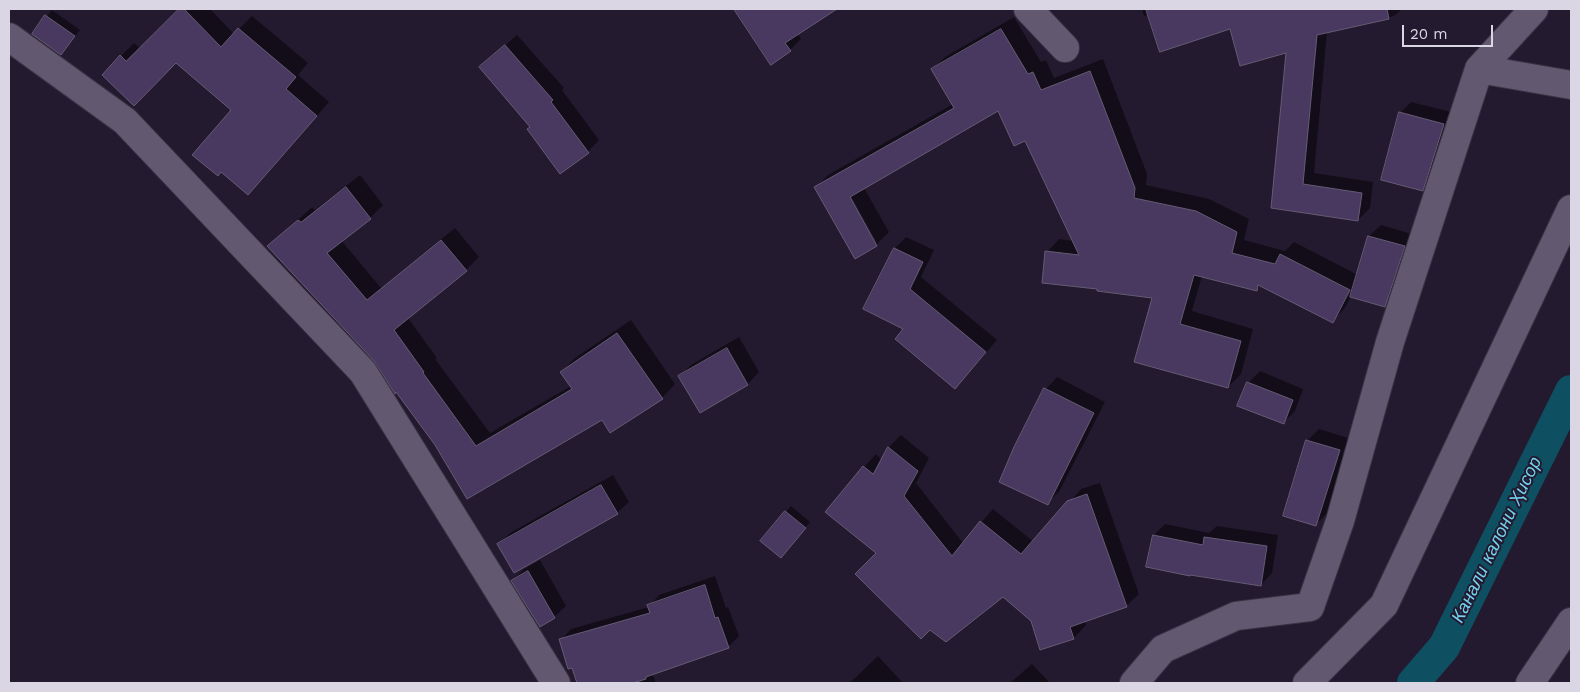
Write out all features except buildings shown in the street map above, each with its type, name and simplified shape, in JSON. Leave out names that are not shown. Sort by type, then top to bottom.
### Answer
[{"type":"street","points":[[1028,9],[1065,48]]},
{"type":"street","points":[[1134,683],[1163,648],[1236,616],[1310,606],[1340,521],[1390,342],[1479,69],[1534,9]]},
{"type":"street","points":[[9,38],[125,121],[363,372],[556,683]]},
{"type":"street","points":[[1479,69],[1571,85]]},
{"type":"street","points":[[1307,683],[1384,605],[1571,209]]},
{"type":"street","points":[[1530,683],[1571,622]]},
{"type":"waterway","name":"Канали калони Ҳисор","points":[[1413,683],[1444,647],[1571,391]]}]
